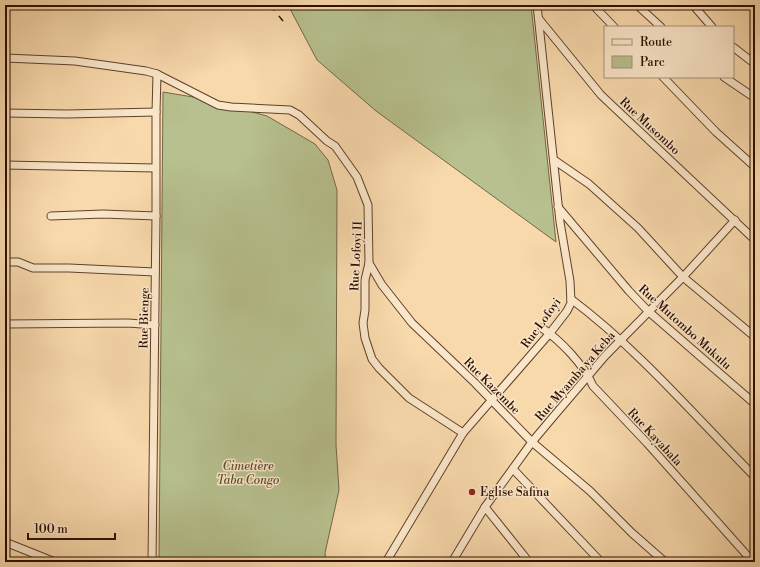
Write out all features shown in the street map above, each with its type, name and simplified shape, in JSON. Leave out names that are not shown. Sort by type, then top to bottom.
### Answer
[{"type":"street","name":"Rue Lofoyi","points":[[386,562],[463,433],[550,334],[566,311],[571,299],[569,269],[558,206],[537,5]]},
{"type":"street","points":[[592,5],[613,26]]},
{"type":"street","points":[[637,5],[660,26]]},
{"type":"street","points":[[693,5],[711,26]]},
{"type":"street","name":"Rue Musombo","points":[[538,19],[602,95],[755,240]]},
{"type":"street","points":[[734,48],[755,64]]},
{"type":"street","name":"Rue Lofoyi II","points":[[5,58],[92,62],[146,71],[158,74],[218,105],[230,108],[269,108],[290,110],[299,115],[327,141],[335,146],[359,180],[368,205],[369,263],[366,280],[363,323],[365,338],[375,364],[409,398],[463,433]]},
{"type":"street","name":"Rue Bienge","points":[[152,562],[156,112],[158,74]]},
{"type":"street","points":[[664,78],[716,132],[755,168]]},
{"type":"street","points":[[725,78],[755,98]]},
{"type":"street","points":[[5,113],[67,114],[156,112]]},
{"type":"street","points":[[554,160],[589,184],[638,228],[683,277],[755,337]]},
{"type":"street","points":[[5,165],[156,168]]},
{"type":"street","name":"Rue Mutombo Mukulu","points":[[558,206],[648,312],[755,404]]},
{"type":"street","points":[[51,216],[104,214],[156,216]]},
{"type":"street","name":"Rue Myamba ya Keba","points":[[452,562],[485,508],[532,442],[620,340],[683,277],[735,220]]},
{"type":"street","points":[[5,262],[18,262],[33,268],[155,272]]},
{"type":"street","name":"Rue Kazembe","points":[[369,263],[382,285],[412,323],[492,400],[532,442],[590,491],[632,532],[666,562]]},
{"type":"street","points":[[571,299],[620,340],[682,401],[755,477]]},
{"type":"street","points":[[5,324],[155,325]]},
{"type":"street","name":"Rue Kayabala","points":[[542,328],[574,357],[589,375],[593,386],[647,443],[753,562]]},
{"type":"street","points":[[513,469],[600,562]]},
{"type":"street","points":[[485,508],[529,562]]},
{"type":"street","points":[[5,542],[55,562]]},
{"type":"green space","points":[[288,5],[531,5],[556,242],[376,111],[317,60]]},
{"type":"green space","name":"Cimetière Taba Congo","points":[[163,92],[205,99],[267,116],[315,144],[328,160],[337,190],[336,445],[339,490],[325,553],[326,562],[159,562]]},
{"type":"railway","points":[[270,5],[283,21]]},
{"type":"place","name":"Eglise Safina","points":[[472,492]]}]
